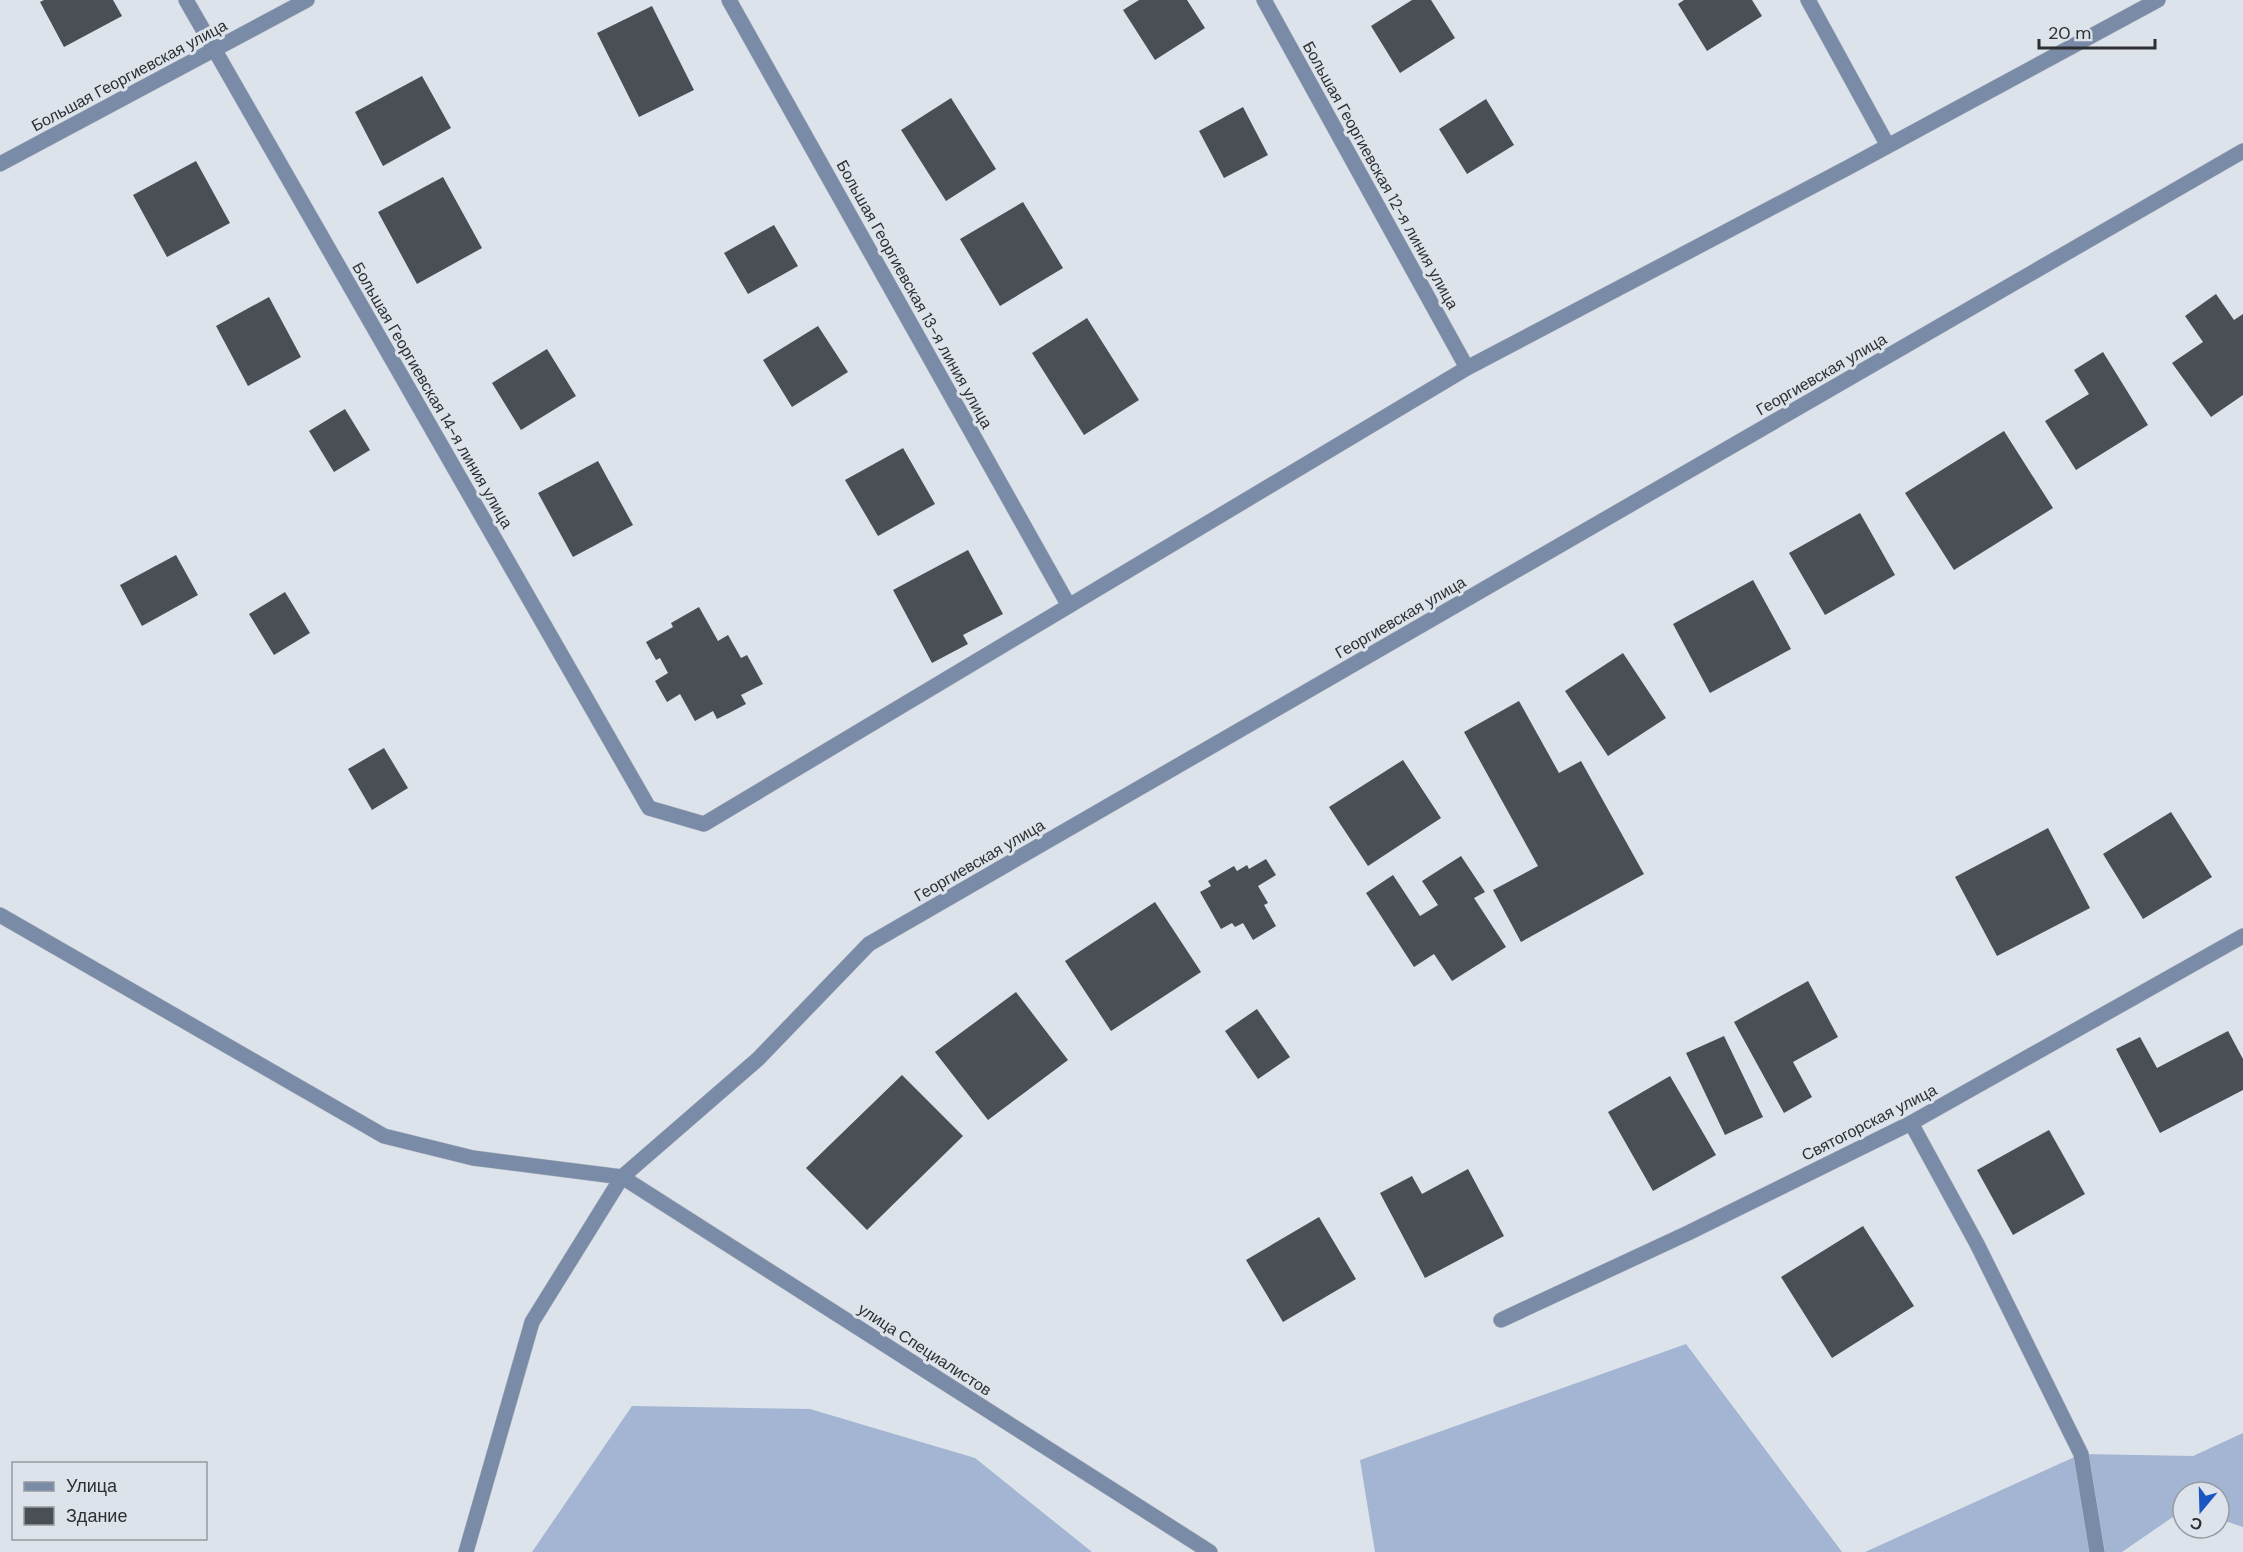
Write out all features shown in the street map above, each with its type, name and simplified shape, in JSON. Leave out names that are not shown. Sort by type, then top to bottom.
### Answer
[{"type":"street","name":"Большая Георгиевская 14-я линия улица","points":[[186,0],[649,808],[704,825],[1069,606]]},
{"type":"street","name":"Большая Георгиевская улица","points":[[0,164],[307,0]]},
{"type":"street","name":"Большая Георгиевская 13-я линия улица","points":[[729,0],[1069,606]]},
{"type":"street","name":"Большая Георгиевская 12-я линия улица","points":[[1264,0],[1467,368]]},
{"type":"street","points":[[1808,0],[1888,146]]},
{"type":"street","points":[[1069,606],[1467,368],[1888,146],[2158,0]]},
{"type":"street","name":"Георгиевская улица","points":[[466,1552],[532,1322],[622,1177],[758,1059],[869,945],[2243,151]]},
{"type":"street","points":[[0,915],[384,1136],[473,1158],[622,1177]]},
{"type":"street","name":"Святогорская улица","points":[[1501,1320],[1688,1233],[1911,1123],[2243,936]]},
{"type":"street","points":[[1911,1123],[1977,1244],[2081,1454],[2097,1552]]},
{"type":"street","name":"улица Специалистов","points":[[622,1177],[1210,1552]]},
{"type":"shaded area","points":[[1686,1344],[1842,1552],[1375,1552],[1360,1460]]},
{"type":"shaded area","points":[[632,1406],[810,1409],[975,1458],[1092,1552],[532,1552]]},
{"type":"shaded area","points":[[2243,1433],[2243,1527],[2231,1523],[2231,1480],[2171,1480],[2171,1518],[2122,1552],[1865,1552],[2081,1454],[2193,1456]]},
{"type":"building","points":[[44,0],[113,0],[122,16],[64,47],[40,2]]},
{"type":"building","points":[[1139,0],[1187,0],[1205,28],[1155,60],[1123,10]]},
{"type":"building","points":[[1412,0],[1431,0],[1455,38],[1400,73],[1371,26]]},
{"type":"building","points":[[1684,0],[1752,0],[1762,16],[1707,51],[1678,4]]},
{"type":"building","points":[[652,6],[694,90],[639,117],[597,33]]},
{"type":"building","points":[[422,76],[451,128],[383,166],[355,112]]},
{"type":"building","points":[[951,98],[996,169],[946,201],[901,130]]},
{"type":"building","points":[[1486,99],[1514,145],[1467,174],[1439,129]]},
{"type":"building","points":[[1243,107],[1268,155],[1224,178],[1199,131]]},
{"type":"building","points":[[196,161],[230,223],[167,257],[133,195]]},
{"type":"building","points":[[443,177],[482,248],[417,284],[378,212]]},
{"type":"building","points":[[1023,202],[1063,268],[1000,306],[960,239]]},
{"type":"building","points":[[774,225],[798,266],[748,294],[724,253]]},
{"type":"building","points":[[2216,294],[2234,320],[2243,314],[2243,395],[2211,417],[2172,363],[2203,342],[2185,316]]},
{"type":"building","points":[[269,297],[301,357],[248,386],[216,326]]},
{"type":"building","points":[[1087,318],[1139,400],[1084,435],[1032,353]]},
{"type":"building","points":[[818,326],[848,372],[792,407],[763,360]]},
{"type":"building","points":[[547,349],[576,396],[521,430],[492,383]]},
{"type":"building","points":[[2103,352],[2148,425],[2076,470],[2045,421],[2089,394],[2074,370]]},
{"type":"building","points":[[345,409],[370,450],[334,472],[309,431]]},
{"type":"building","points":[[2004,431],[2053,508],[1954,570],[1905,493]]},
{"type":"building","points":[[903,448],[935,504],[878,536],[845,480]]},
{"type":"building","points":[[598,461],[633,525],[573,557],[538,493]]},
{"type":"building","points":[[1860,513],[1895,575],[1825,615],[1789,553]]},
{"type":"building","points":[[968,550],[1003,614],[963,635],[968,644],[932,663],[893,590]]},
{"type":"building","points":[[176,555],[198,595],[142,626],[120,585]]},
{"type":"building","points":[[1753,580],[1791,649],[1710,693],[1673,624]]},
{"type":"building","points":[[285,592],[310,633],[274,655],[249,614]]},
{"type":"building","points":[[699,607],[718,641],[728,635],[741,658],[747,655],[763,684],[741,695],[746,704],[717,719],[713,711],[695,721],[680,694],[667,702],[655,681],[668,673],[660,658],[656,660],[646,642],[673,627],[671,623]]},
{"type":"building","points":[[1623,653],[1666,718],[1608,756],[1565,691]]},
{"type":"building","points":[[1519,701],[1559,773],[1581,761],[1644,874],[1521,942],[1493,890],[1538,866],[1464,732]]},
{"type":"building","points":[[384,748],[408,788],[372,810],[348,769]]},
{"type":"building","points":[[1403,760],[1441,818],[1368,866],[1329,807]]},
{"type":"building","points":[[2171,812],[2212,877],[2143,919],[2103,854]]},
{"type":"building","points":[[2048,828],[2090,908],[1997,956],[1955,877]]},
{"type":"building","points":[[1461,856],[1485,892],[1474,898],[1506,947],[1452,981],[1434,954],[1414,967],[1366,893],[1393,875],[1420,916],[1438,905],[1422,881]]},
{"type":"building","points":[[1266,859],[1276,875],[1258,886],[1268,903],[1264,905],[1276,926],[1253,940],[1243,923],[1235,927],[1232,923],[1221,929],[1200,892],[1211,886],[1208,881],[1234,866],[1237,871],[1247,865],[1249,869]]},
{"type":"building","points":[[1155,902],[1201,972],[1111,1031],[1065,961]]},
{"type":"building","points":[[1808,981],[1838,1037],[1793,1062],[1812,1097],[1784,1113],[1734,1022]]},
{"type":"building","points":[[1016,992],[1068,1060],[988,1120],[935,1052]]},
{"type":"building","points":[[1257,1009],[1290,1057],[1258,1079],[1225,1031]]},
{"type":"building","points":[[2228,1031],[2243,1059],[2243,1090],[2160,1133],[2116,1049],[2140,1037],[2157,1068]]},
{"type":"building","points":[[1724,1036],[1763,1117],[1725,1135],[1686,1053]]},
{"type":"building","points":[[902,1075],[963,1136],[867,1230],[806,1168]]},
{"type":"building","points":[[1670,1076],[1716,1155],[1653,1191],[1608,1112]]},
{"type":"building","points":[[2049,1130],[2085,1194],[2013,1235],[1977,1170]]},
{"type":"building","points":[[1468,1169],[1504,1236],[1425,1278],[1380,1193],[1412,1176],[1422,1194]]},
{"type":"building","points":[[1319,1217],[1356,1279],[1283,1322],[1246,1260]]},
{"type":"building","points":[[1863,1226],[1914,1306],[1832,1358],[1781,1277]]}]
